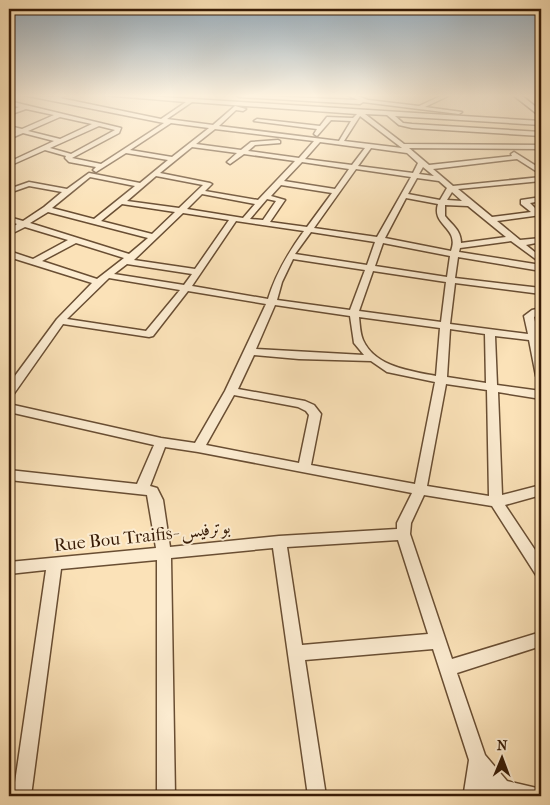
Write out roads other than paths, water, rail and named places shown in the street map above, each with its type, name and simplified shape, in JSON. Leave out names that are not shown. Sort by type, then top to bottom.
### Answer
[{"type":"street","points":[[25,133],[60,140]]},
{"type":"street","points":[[9,164],[78,133]]},
{"type":"street","points":[[102,166],[71,161],[68,158],[117,133]]},
{"type":"street","points":[[9,233],[47,209],[89,175],[153,133]]},
{"type":"street","points":[[94,222],[208,133]]},
{"type":"street","points":[[251,133],[369,146],[406,148],[541,147]]},
{"type":"street","points":[[246,220],[266,196],[280,183],[319,133]]},
{"type":"street","points":[[340,143],[347,133]]},
{"type":"street","points":[[385,133],[541,261]]},
{"type":"street","points":[[515,133],[541,134]]},
{"type":"street","points":[[230,162],[256,142],[278,142],[287,137]]},
{"type":"street","points":[[191,145],[441,179]]},
{"type":"street","points":[[198,448],[231,391],[250,352],[290,256],[369,146]]},
{"type":"street","points":[[504,147],[541,172]]},
{"type":"street","points":[[44,148],[72,156]]},
{"type":"street","points":[[123,152],[173,159]]},
{"type":"street","points":[[429,168],[518,157]]},
{"type":"street","points":[[422,162],[380,240],[354,312],[359,344],[373,358],[391,370],[441,380],[541,395]]},
{"type":"street","points":[[9,392],[60,322],[98,282],[154,237],[208,184],[154,174]]},
{"type":"street","points":[[89,175],[141,185]]},
{"type":"street","points":[[503,792],[478,760],[403,534],[404,524],[420,490],[441,380],[445,326],[458,239],[456,232],[440,215],[441,202],[451,188],[541,179]]},
{"type":"street","points":[[533,180],[541,187]]},
{"type":"street","points":[[280,183],[336,191]]},
{"type":"street","points":[[9,191],[28,184],[68,191]]},
{"type":"street","points":[[200,192],[260,203]]},
{"type":"street","points":[[264,223],[280,200],[266,196]]},
{"type":"street","points":[[405,196],[441,202],[470,204]]},
{"type":"street","points":[[538,213],[524,202],[541,199]]},
{"type":"street","points":[[121,202],[180,212],[456,250],[541,268]]},
{"type":"street","points":[[47,209],[154,237]]},
{"type":"street","points":[[490,220],[538,213]]},
{"type":"street","points":[[9,219],[129,259],[198,272]]},
{"type":"street","points":[[60,322],[149,334],[198,272],[234,219]]},
{"type":"street","points":[[36,261],[75,240]]},
{"type":"street","points":[[456,250],[516,240],[541,240]]},
{"type":"street","points":[[9,254],[98,282]]},
{"type":"street","points":[[290,256],[541,291]]},
{"type":"street","points":[[106,275],[272,302],[537,339]]},
{"type":"street","points":[[541,311],[531,313],[529,316],[537,339],[541,376]]},
{"type":"street","points":[[490,332],[490,388],[496,502],[541,571]]},
{"type":"street","points":[[250,352],[299,356],[373,358]]},
{"type":"street","points":[[231,391],[301,404],[310,408],[315,414],[304,466]]},
{"type":"street","points":[[9,408],[162,442],[304,466],[420,490],[496,502],[541,490]]},
{"type":"street","points":[[142,489],[162,442]]},
{"type":"street","points":[[9,475],[152,491],[156,500],[164,552],[166,796]]},
{"type":"street","name":"Rue Bou Traifis- بوترفيس","points":[[9,568],[279,542],[403,534]]},
{"type":"street","points":[[279,542],[317,796]]},
{"type":"street","points":[[22,796],[54,564]]},
{"type":"street","points":[[447,668],[541,639]]},
{"type":"street","points":[[296,653],[438,641]]},
{"type":"street","points":[[478,760],[473,794],[503,792],[534,796]]}]
